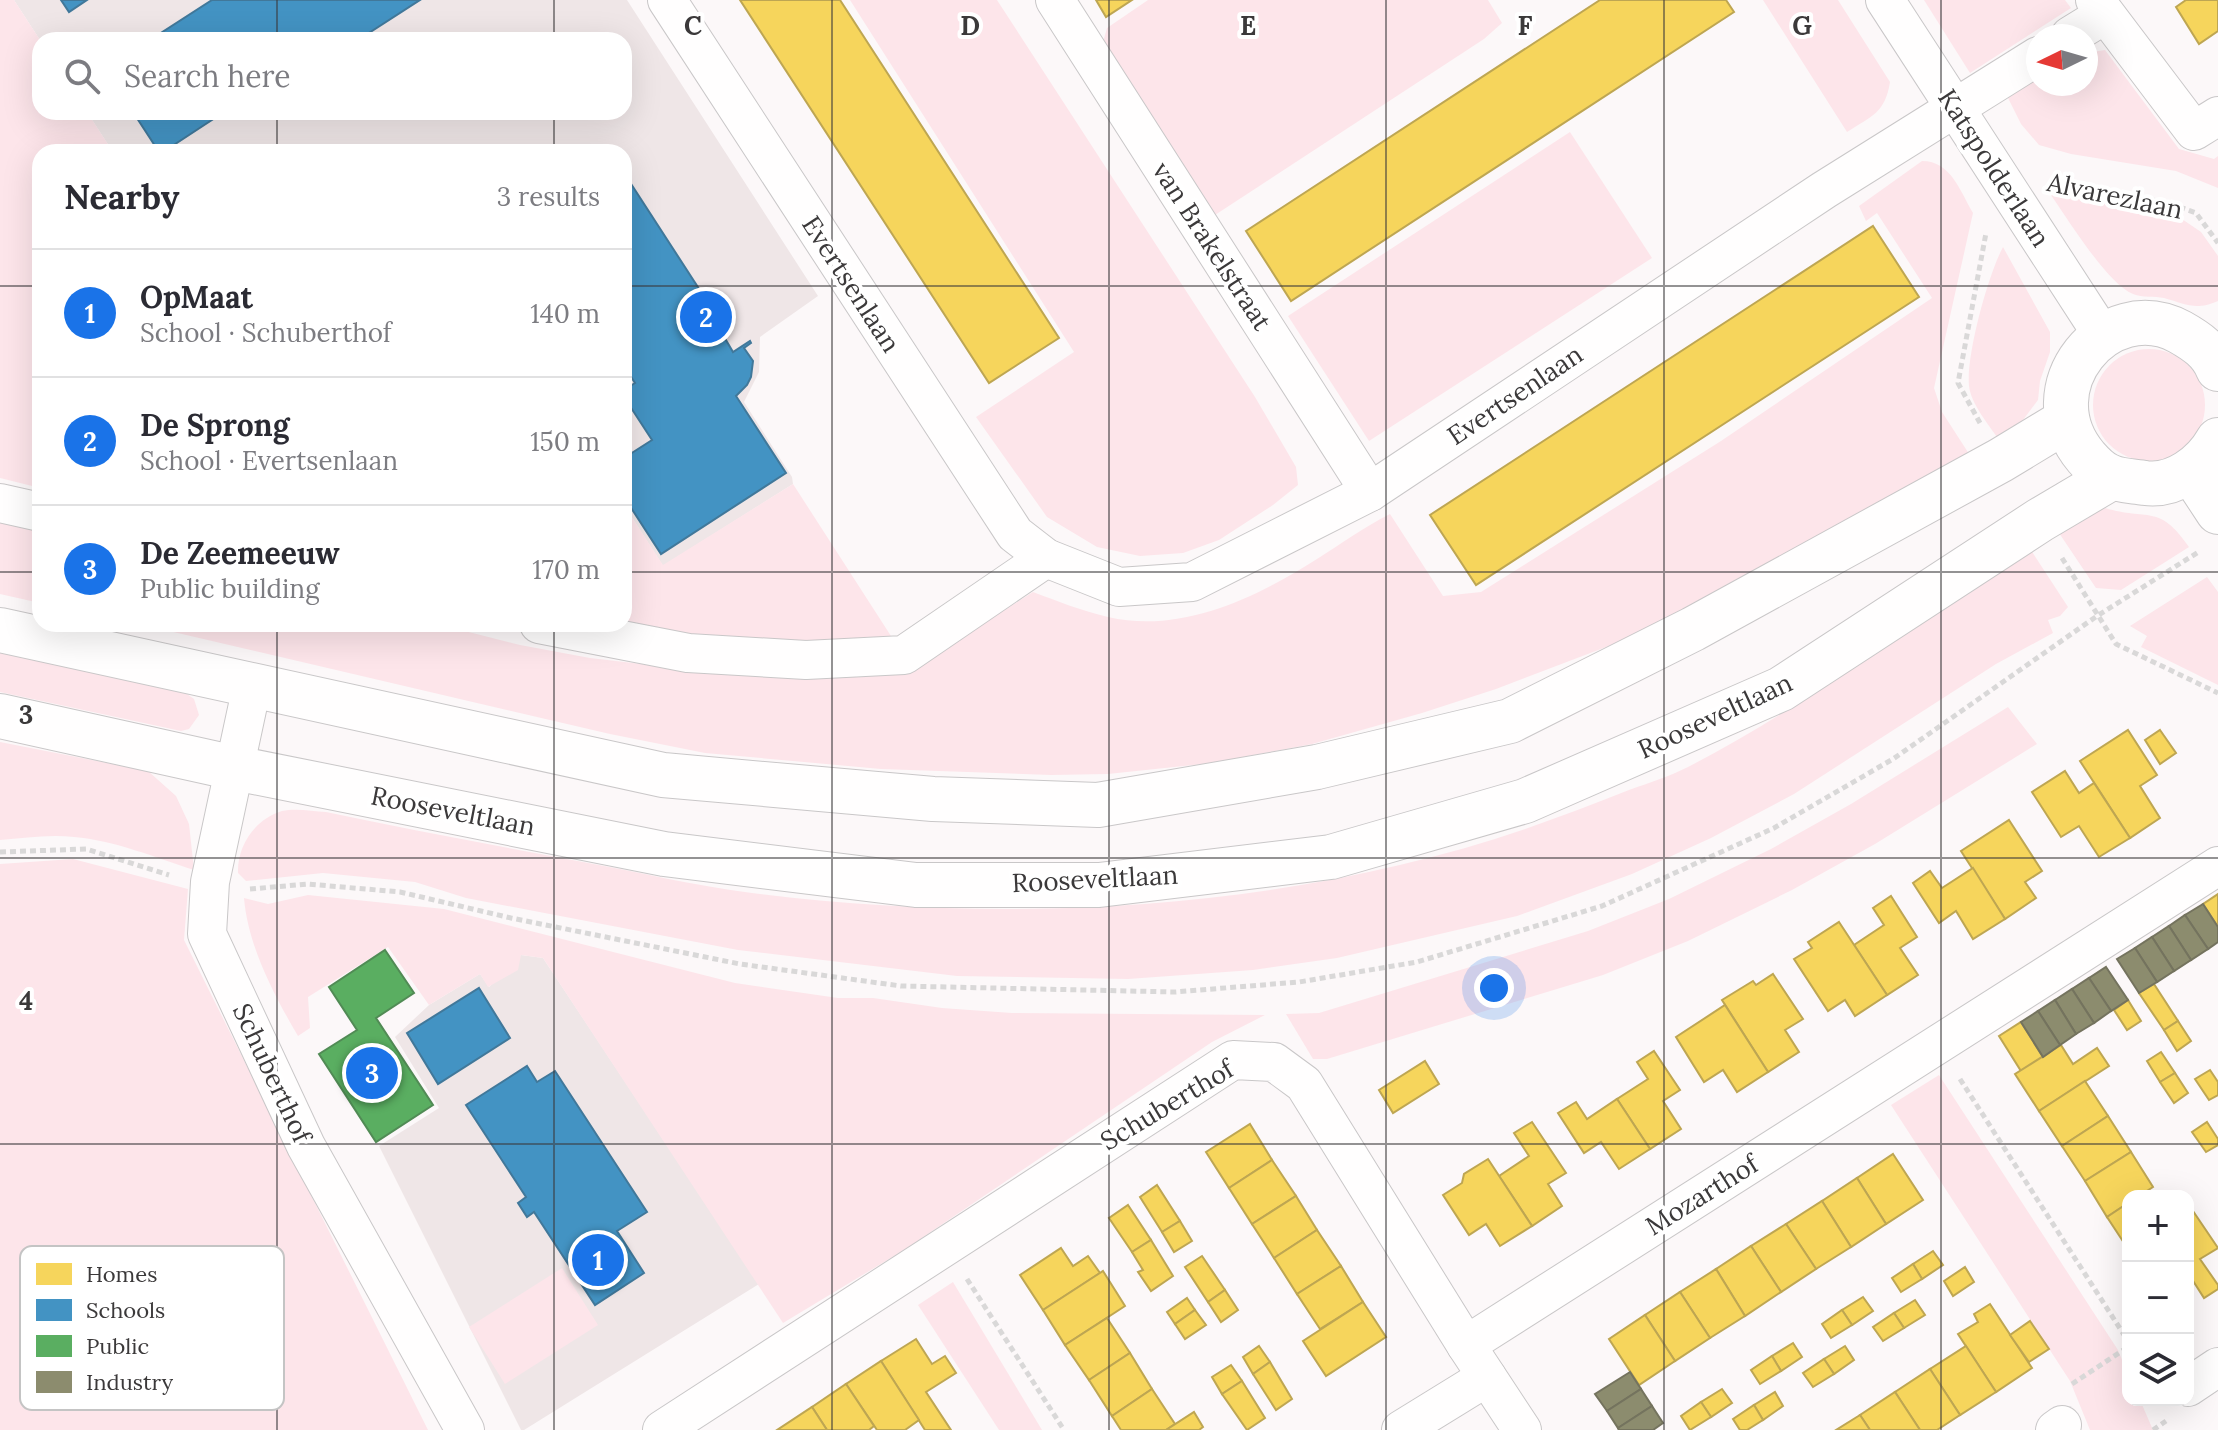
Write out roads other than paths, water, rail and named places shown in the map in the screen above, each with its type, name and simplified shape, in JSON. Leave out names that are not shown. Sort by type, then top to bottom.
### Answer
[{"type":"main road","points":[[2211,346],[2168,326],[2135,324],[2103,336],[2085,352],[2071,372],[2066,396],[2067,420],[2077,446],[2095,467],[2111,478],[2157,485],[2205,456],[2211,530]]},
{"type":"main road","points":[[0,630],[663,775],[933,799],[1098,805],[1317,767],[1510,721],[1693,629],[2001,460],[2067,420]]},
{"type":"main road","name":"Rooseveltlaan","points":[[0,716],[235,768],[664,854],[916,885],[1099,885],[1331,857],[1525,801],[1781,689],[2040,520],[2111,478]]},
{"type":"street","name":"Evertsenlaan","points":[[667,0],[1015,534],[1046,558],[1119,587],[1192,582],[1370,492],[1785,216],[2026,63]]},
{"type":"street","name":"van Brakelstraat","points":[[1055,0],[1370,492]]},
{"type":"street","name":"Katspolderlaan","points":[[1885,0],[2103,336]]},
{"type":"street","points":[[2082,24],[2100,7],[2194,131],[2218,116]]},
{"type":"street","points":[[0,503],[32,510]]},
{"type":"street","points":[[580,632],[688,653],[806,660],[904,655],[1046,558]]},
{"type":"street","name":"Schuberthof","points":[[252,686],[210,882],[207,934],[306,1146],[465,1430]]},
{"type":"street","name":"Mozarthof","points":[[1466,1345],[2218,866]]},
{"type":"street","name":"Schuberthof","points":[[662,1430],[1233,1060],[1274,1062],[1304,1084],[1522,1430]]},
{"type":"street","points":[[2194,1383],[2218,1367]]},
{"type":"street","points":[[1401,1430],[1487,1377]]},
{"type":"place","name":"De Sprong","points":[[706,317]]},
{"type":"place","name":"De Zeemeeuw","points":[[372,1073]]},
{"type":"place","name":"OpMaat","points":[[598,1260]]}]
